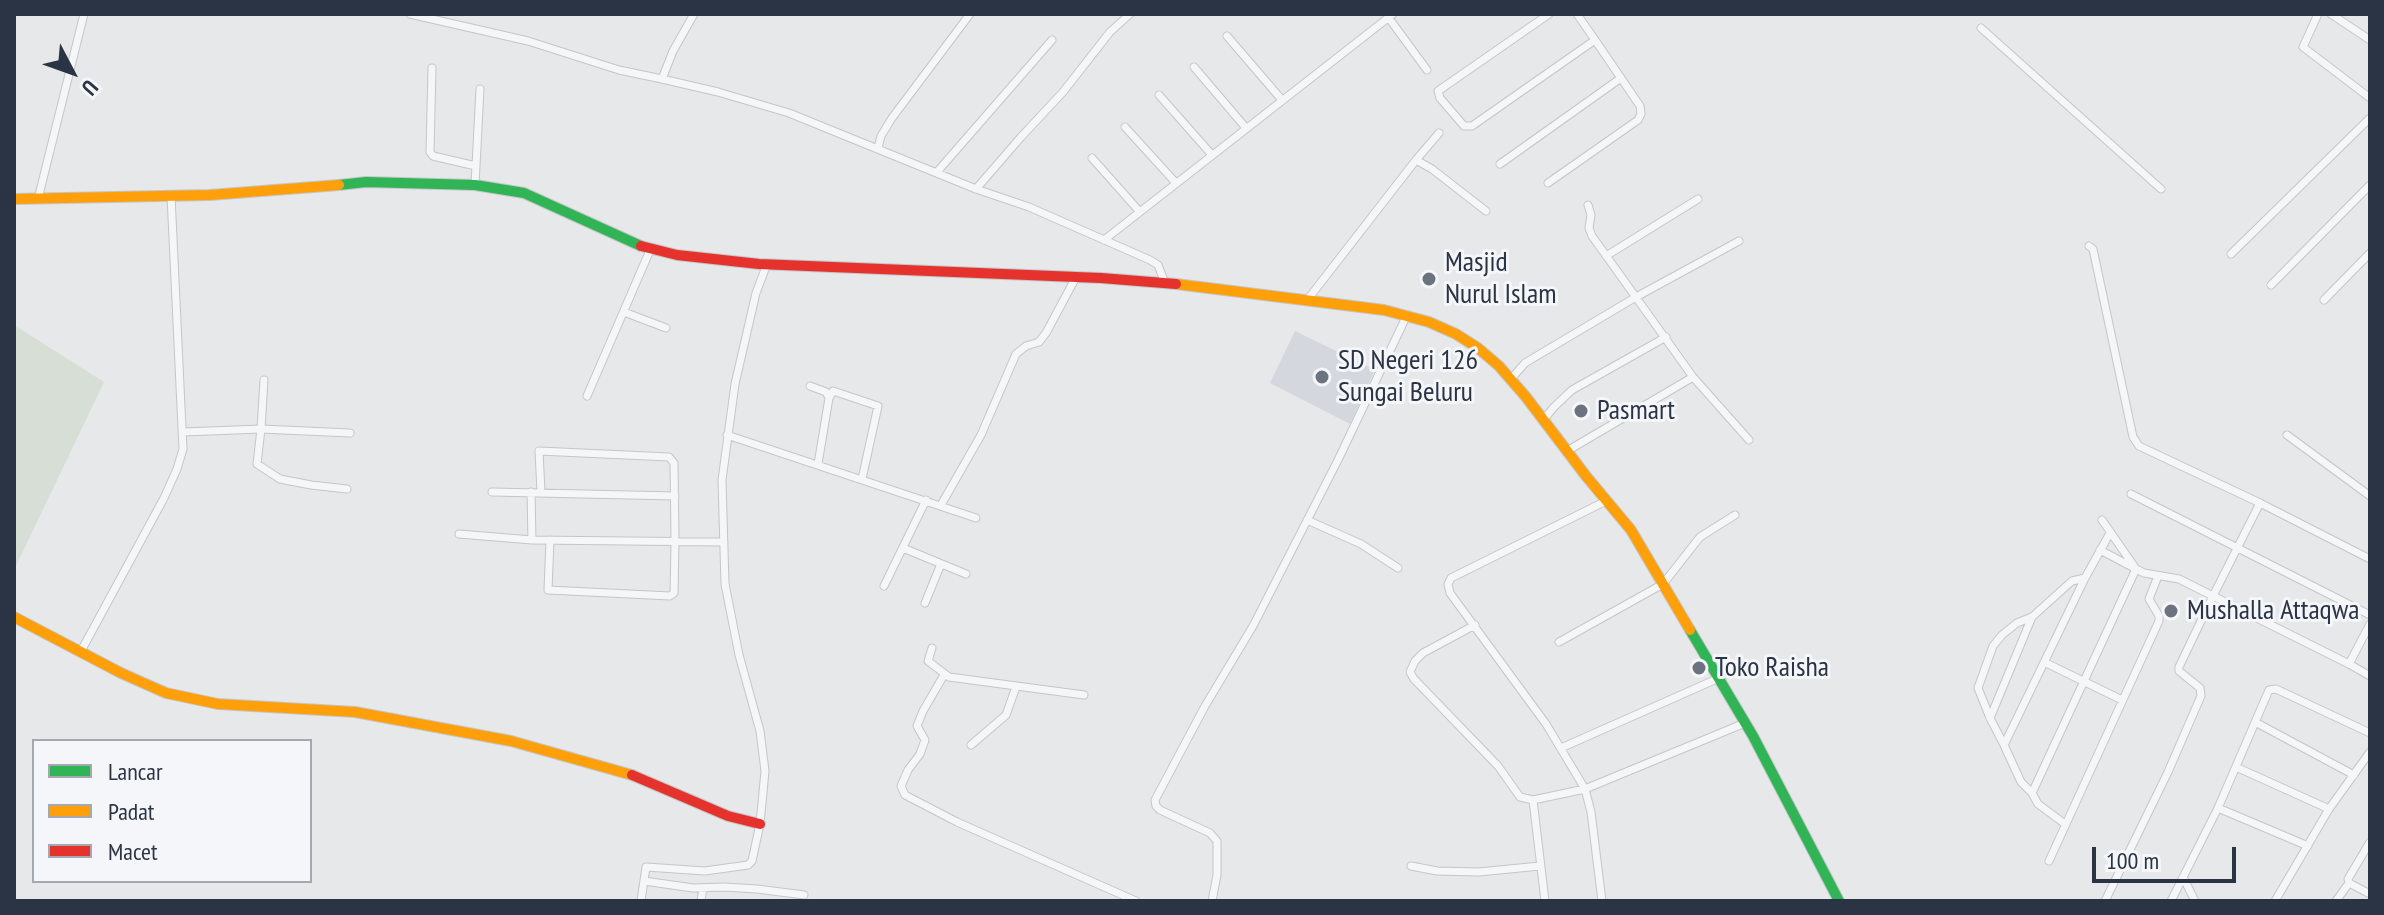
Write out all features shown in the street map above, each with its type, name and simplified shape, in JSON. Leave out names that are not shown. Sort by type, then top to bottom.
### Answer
[{"type":"street","points":[[38,199],[84,14]]},
{"type":"street","points":[[410,14],[528,41],[619,70],[718,92],[789,113],[976,189],[1029,207],[1104,240],[1158,265],[1165,283]]},
{"type":"street","points":[[662,79],[673,51],[694,14]]},
{"type":"street","points":[[878,148],[892,118],[970,14]]},
{"type":"street","points":[[976,189],[1063,92],[1110,32],[1130,14]]},
{"type":"street","points":[[1549,14],[1438,91],[1440,98],[1464,126],[1472,126],[1595,40]]},
{"type":"street","points":[[1548,183],[1638,120],[1641,114],[1640,106],[1577,14]]},
{"type":"street","points":[[2318,14],[2303,47],[2370,98]]},
{"type":"street","points":[[2331,14],[2370,40]]},
{"type":"street","points":[[1104,240],[1390,16],[1427,70]]},
{"type":"street","points":[[1981,28],[2161,189]]},
{"type":"street","points":[[1227,36],[1282,100]]},
{"type":"street","points":[[937,172],[1052,40]]},
{"type":"street","points":[[1194,67],[1246,128]]},
{"type":"street","points":[[432,68],[430,152],[433,156],[476,166]]},
{"type":"street","points":[[1500,164],[1621,78]]},
{"type":"street","points":[[475,185],[480,89]]},
{"type":"street","points":[[1159,95],[1212,155]]},
{"type":"street","points":[[2231,254],[2370,118]]},
{"type":"street","points":[[1125,127],[1176,183]]},
{"type":"street","points":[[1308,299],[1439,133]]},
{"type":"street","points":[[1092,158],[1140,212]]},
{"type":"street","points":[[1416,160],[1486,211]]},
{"type":"street","points":[[14,199],[171,196],[366,182],[475,185],[524,193],[642,246],[677,255],[759,264],[1165,283],[1346,304],[1407,315],[1456,334],[1478,348],[1511,379],[1631,530],[1745,723],[1839,901]]},
{"type":"street","points":[[2271,285],[2370,185]]},
{"type":"street","points":[[80,653],[164,498],[183,449],[171,196]]},
{"type":"street","points":[[1606,256],[1698,199]]},
{"type":"street","points":[[1588,205],[1592,236],[1693,377],[1749,440]]},
{"type":"street","points":[[1511,379],[1525,363],[1739,241]]},
{"type":"street","points":[[2089,246],[2093,249],[2133,437],[2139,446],[2370,559]]},
{"type":"street","points":[[587,396],[651,248]]},
{"type":"street","points":[[2324,300],[2370,253]]},
{"type":"street","points":[[641,901],[646,867],[705,871],[748,865],[752,861],[760,824],[765,771],[760,731],[739,655],[725,584],[722,480],[735,384],[756,293],[759,264]]},
{"type":"street","points":[[941,505],[981,435],[1016,354],[1026,346],[1039,342],[1075,279]]},
{"type":"street","points":[[624,312],[666,328]]},
{"type":"street","points":[[1212,901],[1217,875],[1217,841],[1210,833],[1160,810],[1155,800],[1205,706],[1253,626],[1338,460],[1407,315]]},
{"type":"street","points":[[1544,419],[1572,390],[1666,337]]},
{"type":"street","points":[[1567,451],[1693,377]]},
{"type":"street","points":[[264,380],[257,464],[280,479],[347,489]]},
{"type":"street","points":[[810,386],[826,392],[829,398]]},
{"type":"street","points":[[818,464],[829,398],[833,391],[878,406],[862,479]]},
{"type":"street","points":[[183,432],[261,429],[350,433]]},
{"type":"street","points":[[727,435],[976,518]]},
{"type":"street","points":[[2287,435],[2370,496]]},
{"type":"street","points":[[541,492],[539,451],[669,457],[674,463],[674,593],[670,596],[548,590],[550,540]]},
{"type":"street","points":[[492,492],[675,496]]},
{"type":"street","points":[[531,492],[532,540]]},
{"type":"street","points":[[2131,494],[2370,615]]},
{"type":"street","points":[[884,586],[926,500]]},
{"type":"street","points":[[1602,901],[1591,812],[1585,789],[1561,748],[1450,593],[1448,584],[1451,578],[1608,500]]},
{"type":"street","points":[[2105,901],[2201,696],[2200,688],[2179,671],[2179,667],[2260,503]]},
{"type":"street","points":[[1559,642],[1663,584],[1700,537],[1735,515]]},
{"type":"street","points":[[1307,520],[1361,544],[1398,568]]},
{"type":"street","points":[[2102,520],[2136,569]]},
{"type":"street","points":[[2004,745],[2110,533]]},
{"type":"street","points":[[459,534],[532,540],[724,542]]},
{"type":"street","points":[[903,548],[966,574]]},
{"type":"street","points":[[2100,550],[2144,573],[2179,579],[2370,676]]},
{"type":"street","points":[[925,603],[941,564]]},
{"type":"street","points":[[2032,793],[2136,569]]},
{"type":"street","points":[[2049,861],[2159,621],[2149,599],[2158,576]]},
{"type":"street","points":[[2065,824],[2038,804],[2021,782],[1978,688],[1993,646],[2002,635],[2017,623],[2032,617],[2072,581],[2085,578]]},
{"type":"street","points":[[14,617],[80,653],[166,693],[218,704],[355,712],[511,741],[632,775],[728,816],[760,824]]},
{"type":"street","points":[[1990,718],[2032,617]]},
{"type":"street","points":[[2349,664],[2370,624]]},
{"type":"street","points":[[1475,625],[1423,653],[1410,672],[1498,766],[1520,797],[1533,800],[1585,789],[1745,723]]},
{"type":"street","points":[[932,648],[928,661],[944,675],[1084,695]]},
{"type":"street","points":[[2044,662],[2122,700]]},
{"type":"street","points":[[944,675],[917,726],[925,740],[901,786],[905,795],[957,822],[1136,901]]},
{"type":"street","points":[[1561,748],[1719,678]]},
{"type":"street","points":[[971,745],[1006,715],[1016,687]]},
{"type":"street","points":[[2171,901],[2218,808],[2267,691],[2276,689],[2370,732]]},
{"type":"street","points":[[2255,722],[2354,775]]},
{"type":"street","points":[[2275,901],[2329,809],[2370,752]]},
{"type":"street","points":[[2236,767],[2329,809]]},
{"type":"street","points":[[1533,800],[1545,901]]},
{"type":"street","points":[[2218,808],[2308,846]]},
{"type":"street","points":[[2336,901],[2370,842]]},
{"type":"street","points":[[1411,866],[1437,871],[1479,872],[1540,866]]},
{"type":"street","points":[[2183,877],[2195,901]]},
{"type":"street","points":[[644,881],[693,888],[757,889],[804,895]]},
{"type":"street","points":[[2349,883],[2370,894]]},
{"type":"street","points":[[701,901],[703,888]]},
{"type":"shaded area","points":[[14,325],[104,382],[14,570]]},
{"type":"shaded area","name":"SD Negeri 126 Sungai Beluru","points":[[1295,331],[1375,370],[1350,424],[1270,383]]},
{"type":"traffic: fast","points":[[339,185],[366,182],[475,185],[524,193],[641,246]]},
{"type":"traffic: fast","points":[[1690,630],[1753,736],[1839,901]]},
{"type":"traffic: slow","points":[[14,199],[210,195],[339,185]]},
{"type":"traffic: slow","points":[[1176,284],[1384,310],[1429,322],[1478,348],[1499,366],[1526,397],[1631,530],[1690,630]]},
{"type":"traffic: slow","points":[[14,617],[166,693],[218,704],[355,712],[511,741],[632,775]]},
{"type":"traffic: jam","points":[[641,246],[677,255],[759,264],[1101,278],[1176,284]]},
{"type":"traffic: jam","points":[[632,775],[728,816],[760,824]]},
{"type":"place","name":"Masjid Nurul Islam","points":[[1429,279]]},
{"type":"place","name":"SD Negeri 126 Sungai Beluru","points":[[1322,377]]},
{"type":"place","name":"Pasmart","points":[[1581,411]]},
{"type":"place","name":"Mushalla Attaqwa","points":[[2171,611]]},
{"type":"place","name":"Toko Raisha","points":[[1699,668]]}]
